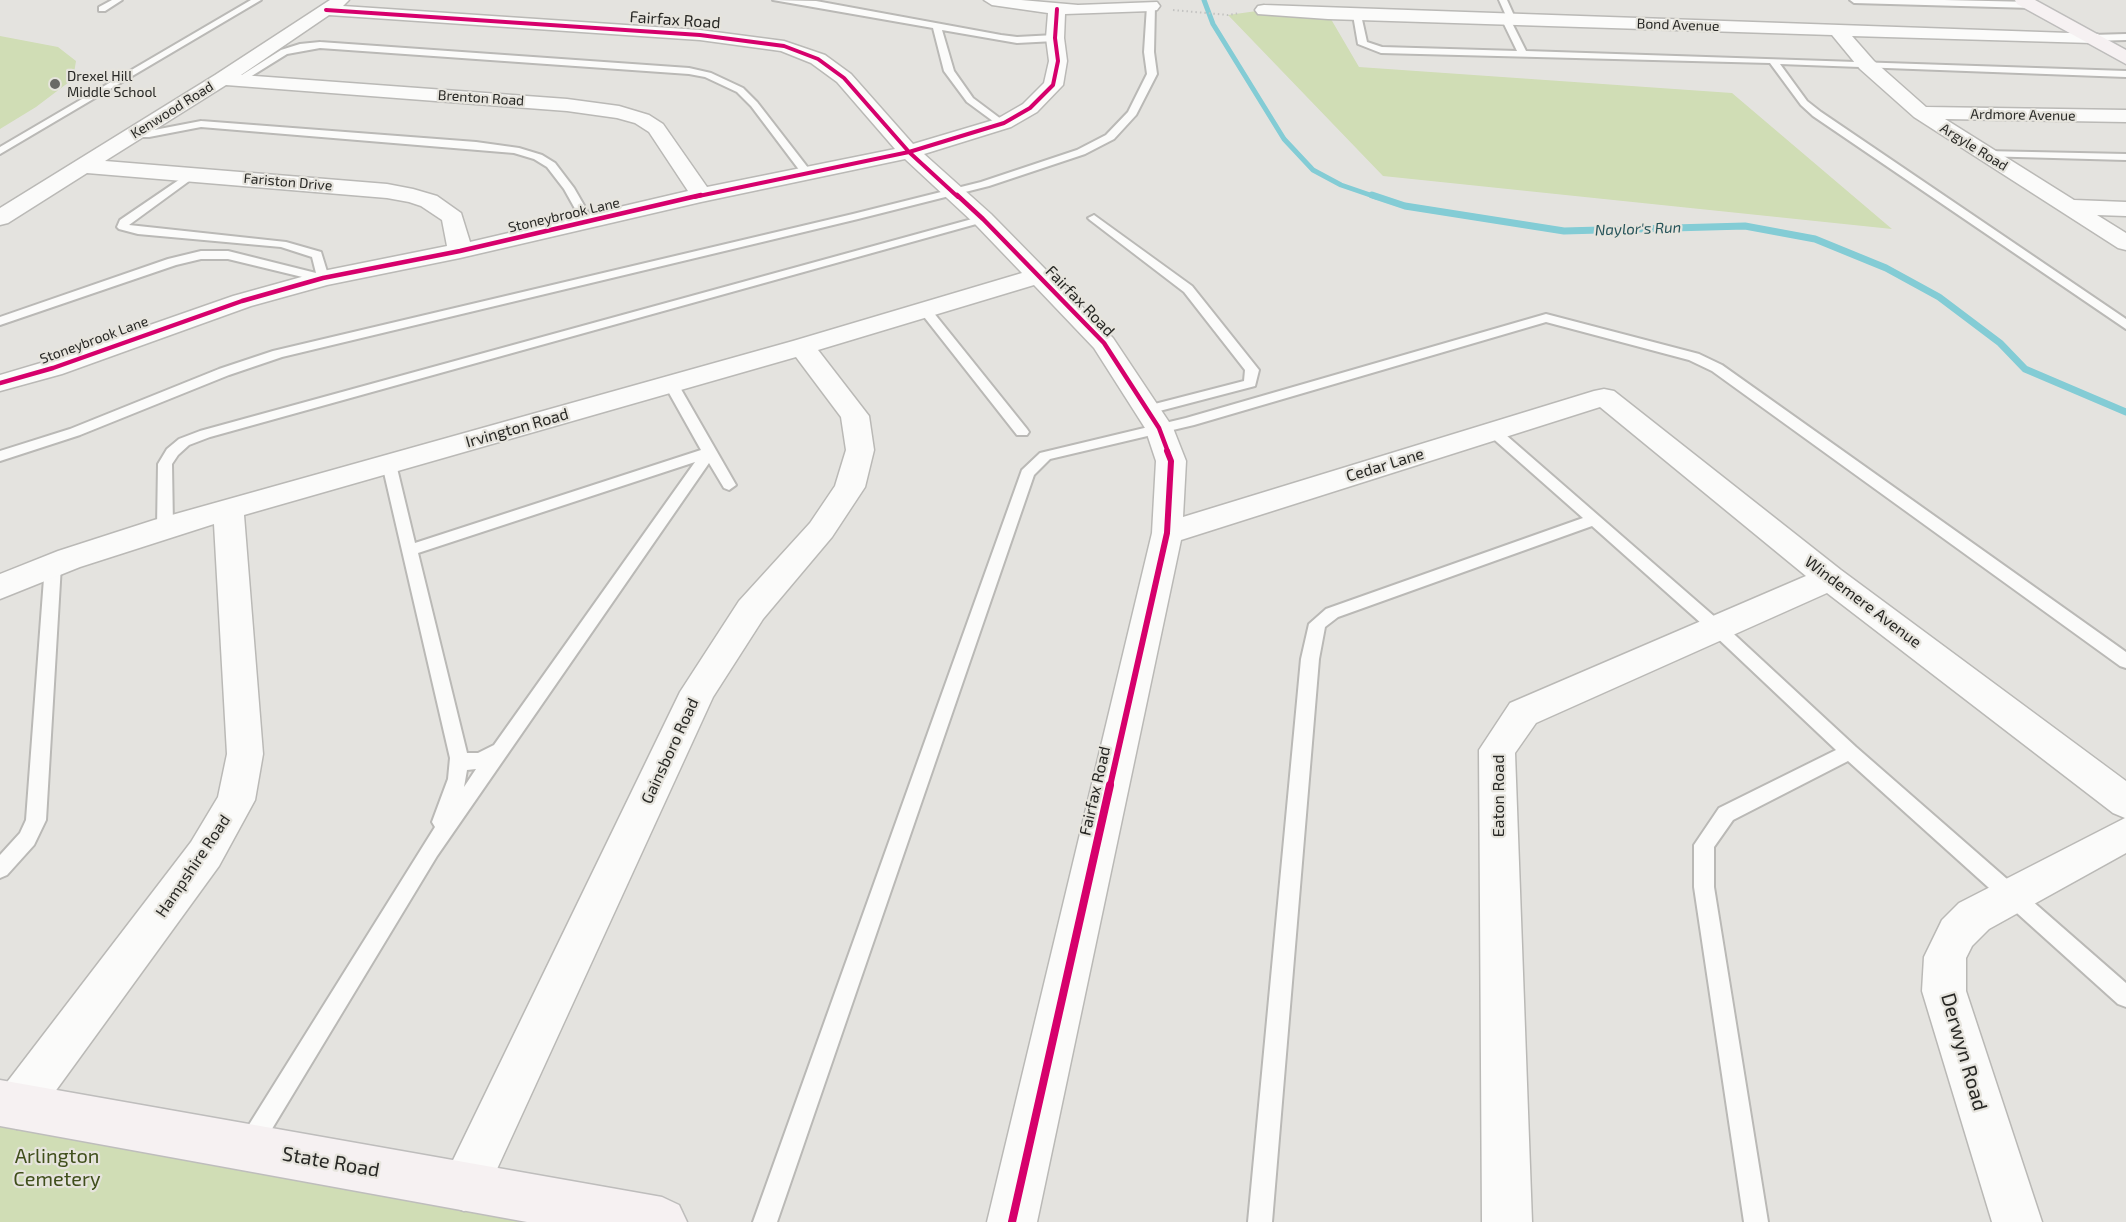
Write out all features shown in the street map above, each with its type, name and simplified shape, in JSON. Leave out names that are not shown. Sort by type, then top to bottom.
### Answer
[{"type":"main road","points":[[2027,3],[2126,58]]},
{"type":"main road","name":"State Road","points":[[9,1105],[662,1222]]},
{"type":"street","points":[[992,0],[1057,9],[1126,4],[1151,6]]},
{"type":"street","name":"Kenwood Road","points":[[0,218],[134,134],[230,79],[334,5]]},
{"type":"street","name":"Fairfax Road","points":[[334,5],[700,35],[784,46],[818,59],[844,78],[909,152],[983,219],[1104,343],[1153,419],[1171,461],[1167,533],[1012,1222]]},
{"type":"street","name":"Bond Avenue","points":[[1275,7],[1357,15],[2092,38]]},
{"type":"street","name":"Stoneybrook Lane","points":[[0,383],[53,368],[242,301],[323,278],[460,251],[701,195],[909,152],[1001,124],[1030,108],[1053,85],[1058,61],[1055,38],[1057,9]]},
{"type":"street","name":"Argyle Road","points":[[1837,30],[1867,65],[1921,113],[2126,243]]},
{"type":"street","name":"Brenton Road","points":[[230,79],[567,105],[619,112],[642,119],[656,128],[701,195]]},
{"type":"street","name":"Ardmore Avenue","points":[[1921,113],[2126,116]]},
{"type":"street","name":"Fariston Drive","points":[[83,166],[387,191],[429,201],[443,208],[453,218],[460,251]]},
{"type":"street","points":[[2069,207],[2126,209]]},
{"type":"street","name":"Irvington Road","points":[[0,587],[53,565],[165,527],[671,384],[1037,276]]},
{"type":"street","name":"Gainsboro Road","points":[[464,1187],[698,692],[752,610],[821,530],[850,487],[860,450],[855,416],[802,346]]},
{"type":"street","name":"Cedar Lane","points":[[1167,533],[1604,398]]},
{"type":"street","name":"Windemere Avenue","points":[[1604,398],[1830,578],[2126,801]]},
{"type":"street","name":"Hampshire Road","points":[[9,1105],[205,854],[236,800],[245,754],[228,510]]},
{"type":"street","name":"Eaton Road","points":[[1506,1222],[1497,750],[1523,712],[1830,578]]},
{"type":"street","name":"Derwyn Road","points":[[2016,1222],[1944,991],[1945,957],[1957,933],[1974,916],[2126,834]]},
{"type":"lane","points":[[102,9],[118,0]]},
{"type":"lane","points":[[0,152],[257,0]]},
{"type":"lane","points":[[777,0],[816,4],[1017,40],[1055,38]]},
{"type":"lane","points":[[1503,0],[1523,54]]},
{"type":"lane","points":[[1854,0],[2027,3]]},
{"type":"lane","points":[[0,456],[75,432],[224,372],[278,354],[551,291],[954,192],[1071,155],[1110,137],[1132,113],[1152,74],[1149,52],[1151,6]]},
{"type":"lane","points":[[1357,15],[1363,44],[1371,48],[2126,74]]},
{"type":"lane","points":[[937,26],[949,71],[970,100],[1001,124]]},
{"type":"lane","points":[[2092,38],[2126,37]]},
{"type":"lane","points":[[230,79],[284,52],[300,47],[320,45],[689,71],[708,75],[740,90],[754,104],[807,173]]},
{"type":"lane","points":[[1773,61],[1804,103],[1817,114],[2126,325]]},
{"type":"lane","points":[[134,134],[149,134],[201,124],[515,150],[538,157],[551,165],[569,188],[588,221]]},
{"type":"lane","points":[[1986,154],[2126,157]]},
{"type":"lane","points":[[0,321],[172,262],[201,255],[228,255],[323,278],[317,255],[291,246],[138,231],[123,227],[124,222],[192,174]]},
{"type":"lane","points":[[765,1222],[1027,473],[1045,456],[1250,383],[1252,370],[1188,289],[1094,218]]},
{"type":"lane","points":[[165,527],[165,464],[172,452],[184,442],[205,434],[983,219]]},
{"type":"lane","points":[[925,310],[1022,432]]},
{"type":"lane","points":[[1153,419],[1189,422],[1546,318],[1694,357],[1717,368],[2126,661]]},
{"type":"lane","points":[[671,384],[729,485]]},
{"type":"lane","points":[[1494,432],[1717,628],[1850,752],[2126,996]]},
{"type":"lane","points":[[410,550],[709,452]]},
{"type":"lane","points":[[248,1147],[430,850],[709,452]]},
{"type":"lane","points":[[389,465],[459,758],[451,800],[430,850]]},
{"type":"lane","points":[[1260,1222],[1310,659],[1317,624],[1332,613],[1594,520]]},
{"type":"lane","points":[[0,870],[27,838],[36,820],[53,565]]},
{"type":"lane","points":[[459,758],[470,763],[483,760],[502,748]]},
{"type":"lane","points":[[1756,1222],[1704,887],[1704,845],[1726,814],[1850,752]]},
{"type":"path","points":[[1183,12],[1228,15]]},
{"type":"green space","points":[[1264,10],[1328,14],[1359,67],[1732,93],[1892,229],[1383,176],[1228,15]]},
{"type":"green space","points":[[0,36],[58,47],[76,61],[73,79],[36,107],[0,129]]},
{"type":"green space","name":"Arlington Cemetery","points":[[0,1103],[662,1222],[0,1222]]},
{"type":"waterway","name":"Naylor's Run","points":[[1204,0],[1213,24],[1284,139],[1313,170],[1341,185],[1376,197]]},
{"type":"waterway","name":"Naylor's Run","points":[[1372,195],[1405,206],[1564,231],[1745,226],[1815,239],[1886,268],[1939,297],[2000,343],[2025,369],[2126,412]]},
{"type":"cycle path","points":[[0,383],[53,368],[242,301],[323,278],[460,251],[701,195],[909,152],[1004,123],[1030,108],[1053,85],[1058,61],[1055,38],[1057,9]]},
{"type":"cycle path","points":[[326,10],[700,35],[784,46],[818,59],[844,78],[909,152],[983,219],[1104,343],[1159,428],[1171,461],[1167,533],[1012,1222]]},
{"type":"place","name":"Drexel Hill Middle School","points":[[55,84]]}]
